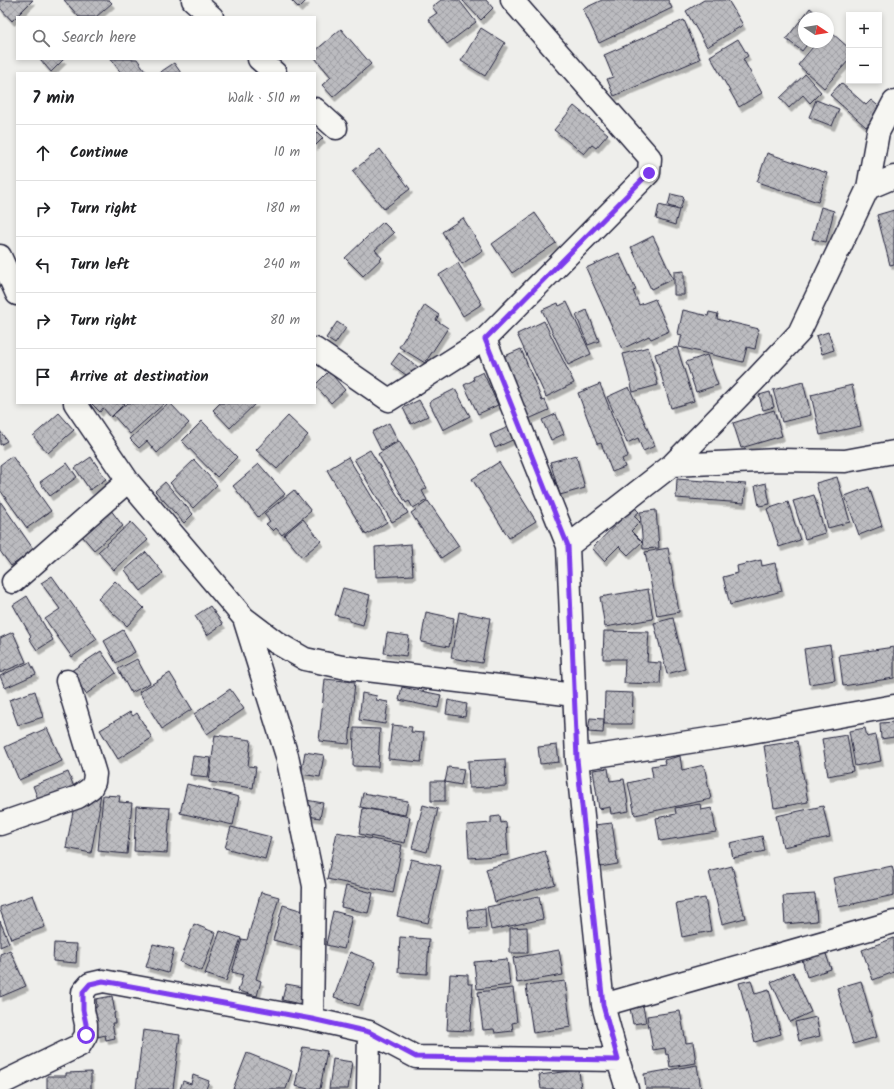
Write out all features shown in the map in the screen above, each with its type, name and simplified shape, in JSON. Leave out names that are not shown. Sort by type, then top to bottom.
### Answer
[{"type":"street","points":[[193,0],[211,16]]},
{"type":"street","points":[[316,349],[389,400],[485,339],[649,173],[650,158],[512,0]]},
{"type":"street","points":[[260,60],[274,72]]},
{"type":"street","points":[[568,546],[672,465],[799,333],[868,188],[878,132],[894,102]]},
{"type":"street","points":[[316,110],[336,128]]},
{"type":"street","points":[[868,188],[894,177]]},
{"type":"street","points":[[0,256],[16,292]]},
{"type":"street","points":[[485,339],[568,546],[577,759],[603,1005],[627,1089]]},
{"type":"street","points":[[76,404],[128,481],[244,618],[277,643],[305,659],[342,667],[574,695]]},
{"type":"street","points":[[672,465],[780,460],[845,461],[894,452]]},
{"type":"street","points":[[13,582],[128,481]]},
{"type":"street","points":[[244,618],[287,756],[314,886],[312,1019]]},
{"type":"street","points":[[0,824],[78,797],[91,788],[94,782],[95,774],[67,681]]},
{"type":"street","points":[[577,759],[735,735],[894,706]]},
{"type":"street","points":[[603,1005],[894,922]]},
{"type":"street","points":[[0,1084],[80,1044],[86,1035],[86,1024],[83,1010],[83,992],[90,984],[103,981],[312,1019],[369,1032],[416,1057],[618,1060]]},
{"type":"street","points":[[368,1089],[369,1032]]},
{"type":"building","points":[[0,0],[33,0],[12,21],[0,8]]},
{"type":"building","points":[[64,0],[109,0],[112,3],[97,16],[78,16]]},
{"type":"building","points":[[291,0],[307,0],[299,8]]},
{"type":"building","points":[[441,0],[459,0],[476,22],[447,44],[428,19],[437,13],[432,7]]},
{"type":"building","points":[[462,0],[486,0],[493,8],[481,20]]},
{"type":"building","points":[[602,0],[668,0],[672,8],[599,43],[583,9]]},
{"type":"building","points":[[704,0],[728,0],[743,25],[707,47],[686,11]]},
{"type":"building","points":[[810,8],[815,12],[807,12]]},
{"type":"building","points":[[684,20],[700,59],[614,96],[607,79],[613,77],[604,55]]},
{"type":"building","points":[[798,24],[798,48],[786,39]]},
{"type":"building","points":[[481,28],[505,43],[485,76],[461,61]]},
{"type":"building","points":[[341,29],[371,64],[333,97],[322,85],[331,77],[316,59],[316,50]]},
{"type":"building","points":[[834,35],[846,45],[846,63],[824,88],[798,65],[812,48],[834,48]]},
{"type":"building","points":[[738,39],[748,56],[743,59],[762,93],[739,107],[710,56]]},
{"type":"building","points":[[41,60],[63,60],[51,72]]},
{"type":"building","points":[[112,60],[138,60],[146,72],[120,72]]},
{"type":"building","points":[[174,63],[180,72],[160,72]]},
{"type":"building","points":[[805,74],[821,92],[810,103],[803,95],[789,108],[780,98]]},
{"type":"building","points":[[841,83],[866,105],[871,100],[882,109],[866,127],[830,95]]},
{"type":"building","points":[[816,100],[839,109],[832,126],[809,117]]},
{"type":"building","points":[[574,106],[608,134],[596,148],[592,145],[584,154],[554,130]]},
{"type":"building","points":[[316,131],[323,138],[316,145]]},
{"type":"building","points":[[380,149],[410,189],[384,209],[353,171]]},
{"type":"building","points":[[767,153],[827,173],[818,202],[757,182]]},
{"type":"building","points":[[671,194],[684,197],[680,209],[668,206]]},
{"type":"building","points":[[659,205],[679,210],[675,225],[656,219]]},
{"type":"building","points":[[821,207],[834,211],[826,242],[812,239]]},
{"type":"building","points":[[894,210],[894,264],[890,265],[877,215]]},
{"type":"building","points":[[535,213],[556,243],[512,273],[492,244]]},
{"type":"building","points":[[463,218],[483,250],[462,264],[442,232]]},
{"type":"building","points":[[383,222],[394,233],[375,250],[382,258],[363,276],[345,258]]},
{"type":"building","points":[[653,236],[673,279],[651,289],[631,247]]},
{"type":"building","points":[[619,253],[636,290],[633,291],[639,305],[655,299],[669,331],[651,339],[649,336],[622,349],[586,268]]},
{"type":"building","points":[[458,263],[482,304],[463,316],[439,275]]},
{"type":"building","points":[[684,271],[684,295],[674,295],[674,272]]},
{"type":"building","points":[[567,302],[591,354],[568,365],[542,310],[558,303],[559,306]]},
{"type":"building","points":[[425,305],[439,315],[436,320],[448,328],[425,363],[399,347]]},
{"type":"building","points":[[587,310],[599,341],[588,345],[576,315]]},
{"type":"building","points":[[683,310],[708,316],[709,312],[718,314],[717,319],[759,329],[755,349],[747,347],[743,362],[679,347],[682,335],[678,334]]},
{"type":"building","points":[[544,321],[574,383],[546,397],[517,334]]},
{"type":"building","points":[[337,322],[346,328],[335,344],[326,338]]},
{"type":"building","points":[[828,332],[834,350],[822,354],[816,336]]},
{"type":"building","points":[[648,347],[658,385],[633,392],[623,354]]},
{"type":"building","points":[[677,347],[694,401],[671,408],[655,354]]},
{"type":"building","points":[[521,349],[542,401],[545,400],[549,410],[524,421],[498,359]]},
{"type":"building","points":[[399,353],[418,367],[410,378],[391,364]]},
{"type":"building","points":[[707,355],[718,385],[696,392],[686,362]]},
{"type":"building","points":[[329,371],[345,390],[331,403],[316,386],[316,384]]},
{"type":"building","points":[[483,372],[498,405],[478,414],[464,385],[474,380],[473,377]]},
{"type":"building","points":[[803,382],[811,415],[782,422],[773,390]]},
{"type":"building","points":[[600,384],[628,456],[622,459],[625,467],[612,472],[601,443],[597,444],[578,393]]},
{"type":"building","points":[[852,385],[861,426],[820,435],[811,395]]},
{"type":"building","points":[[629,387],[655,446],[643,451],[638,438],[627,443],[607,397]]},
{"type":"building","points":[[455,389],[470,416],[443,430],[429,402]]},
{"type":"building","points":[[770,392],[774,407],[763,410],[759,395]]},
{"type":"building","points":[[419,400],[428,416],[411,424],[403,408]]},
{"type":"building","points":[[92,404],[124,404],[111,417],[103,408],[100,412]]},
{"type":"building","points":[[126,404],[164,404],[130,434],[113,415]]},
{"type":"building","points":[[167,404],[171,404],[189,423],[157,453],[147,441],[139,448],[130,439]]},
{"type":"building","points":[[219,404],[255,404],[230,428],[213,410]]},
{"type":"building","points":[[774,410],[782,436],[741,448],[733,423]]},
{"type":"building","points":[[59,413],[74,430],[48,453],[33,436]]},
{"type":"building","points":[[556,414],[564,434],[551,440],[542,420]]},
{"type":"building","points":[[288,416],[308,435],[277,469],[256,450]]},
{"type":"building","points":[[202,421],[237,457],[217,477],[182,441]]},
{"type":"building","points":[[389,423],[398,441],[381,450],[372,432]]},
{"type":"building","points":[[513,425],[519,437],[495,448],[490,435]]},
{"type":"building","points":[[0,431],[7,441],[0,445]]},
{"type":"building","points":[[399,441],[427,488],[422,491],[427,500],[413,508],[409,501],[406,503],[378,454]]},
{"type":"building","points":[[370,450],[408,513],[392,522],[354,459]]},
{"type":"building","points":[[576,455],[585,488],[560,495],[550,462]]},
{"type":"building","points":[[12,456],[51,511],[27,528],[0,490],[0,465]]},
{"type":"building","points":[[91,457],[106,479],[90,490],[75,468]]},
{"type":"building","points":[[348,457],[387,522],[366,535],[327,470]]},
{"type":"building","points":[[194,460],[217,485],[193,508],[170,483]]},
{"type":"building","points":[[499,462],[536,521],[509,538],[472,479]]},
{"type":"building","points":[[67,463],[77,477],[50,496],[40,482]]},
{"type":"building","points":[[259,464],[285,494],[258,517],[233,486]]},
{"type":"building","points":[[837,477],[850,522],[828,528],[816,483]]},
{"type":"building","points":[[677,479],[746,484],[744,503],[676,498]]},
{"type":"building","points":[[165,482],[193,514],[184,523],[155,491]]},
{"type":"building","points":[[766,483],[770,504],[759,506],[755,486]]},
{"type":"building","points":[[869,487],[882,526],[859,535],[845,496]]},
{"type":"building","points":[[294,490],[311,511],[282,535],[276,528],[273,531],[266,524],[270,521],[264,514]]},
{"type":"building","points":[[814,495],[825,533],[805,539],[793,501]]},
{"type":"building","points":[[0,501],[34,550],[11,566],[0,551]]},
{"type":"building","points":[[428,501],[459,546],[441,558],[411,513]]},
{"type":"building","points":[[788,502],[800,540],[779,547],[767,509]]},
{"type":"building","points":[[107,505],[123,526],[94,550],[77,530]]},
{"type":"building","points":[[634,507],[639,512],[634,516],[640,522],[631,531],[642,542],[628,555],[619,546],[604,561],[592,548]]},
{"type":"building","points":[[656,510],[659,548],[643,549],[640,512]]},
{"type":"building","points":[[303,519],[321,541],[302,557],[284,535]]},
{"type":"building","points":[[131,522],[148,540],[114,570],[98,552]]},
{"type":"building","points":[[411,544],[413,575],[376,577],[375,547]]},
{"type":"building","points":[[668,548],[679,612],[657,616],[645,552]]},
{"type":"building","points":[[146,552],[163,573],[141,591],[125,570]]},
{"type":"building","points":[[761,560],[762,566],[775,563],[782,591],[730,605],[723,577],[738,573],[737,566]]},
{"type":"building","points":[[52,576],[97,639],[72,657],[45,619],[60,609],[41,583]]},
{"type":"building","points":[[115,581],[144,608],[127,626],[98,599]]},
{"type":"building","points":[[343,588],[370,595],[363,625],[349,621],[349,618],[335,615]]},
{"type":"building","points":[[648,589],[653,619],[605,627],[600,597]]},
{"type":"building","points":[[27,596],[53,640],[37,650],[29,638],[31,636],[13,605]]},
{"type":"building","points":[[210,606],[223,624],[207,635],[195,616]]},
{"type":"building","points":[[426,612],[454,618],[449,647],[421,642]]},
{"type":"building","points":[[459,612],[490,618],[482,663],[451,658]]},
{"type":"building","points":[[673,618],[685,669],[667,674],[654,623]]},
{"type":"building","points":[[123,630],[135,652],[116,663],[104,641]]},
{"type":"building","points":[[604,631],[649,632],[647,662],[661,663],[660,684],[624,683],[625,659],[603,659]]},
{"type":"building","points":[[13,632],[26,662],[0,673],[0,638]]},
{"type":"building","points":[[387,633],[409,636],[406,656],[384,653]]},
{"type":"building","points":[[830,645],[835,680],[809,684],[804,649]]},
{"type":"building","points":[[894,647],[894,678],[843,686],[839,655]]},
{"type":"building","points":[[101,651],[116,673],[86,694],[71,671]]},
{"type":"building","points":[[137,659],[150,683],[131,693],[118,669]]},
{"type":"building","points":[[30,662],[36,674],[5,688],[0,676]]},
{"type":"building","points":[[170,673],[192,709],[162,729],[139,692]]},
{"type":"building","points":[[325,679],[355,682],[349,744],[319,741]]},
{"type":"building","points":[[402,687],[441,695],[438,708],[399,700]]},
{"type":"building","points":[[230,689],[244,709],[207,734],[194,714]]},
{"type":"building","points":[[35,691],[43,717],[18,725],[9,700]]},
{"type":"building","points":[[605,692],[633,693],[632,724],[604,724]]},
{"type":"building","points":[[362,693],[377,696],[376,700],[388,702],[385,724],[359,720]]},
{"type":"building","points":[[448,700],[467,704],[465,717],[446,714]]},
{"type":"building","points":[[130,712],[133,716],[137,713],[152,738],[118,759],[100,730]]},
{"type":"building","points":[[590,718],[604,719],[603,733],[588,732]]},
{"type":"building","points":[[894,722],[894,737],[881,739],[880,723]]},
{"type":"building","points":[[392,725],[412,727],[411,732],[424,733],[421,762],[388,759]]},
{"type":"building","points":[[47,728],[62,761],[19,780],[5,747]]},
{"type":"building","points":[[354,728],[380,729],[378,767],[353,766]]},
{"type":"building","points":[[865,728],[867,737],[876,735],[881,761],[855,766],[849,731]]},
{"type":"building","points":[[215,735],[251,740],[248,766],[256,767],[253,788],[209,782]]},
{"type":"building","points":[[847,735],[853,771],[828,776],[822,739]]},
{"type":"building","points":[[797,741],[808,802],[774,808],[764,746]]},
{"type":"building","points":[[557,745],[559,762],[540,764],[538,747]]},
{"type":"building","points":[[305,752],[324,755],[320,777],[301,774]]},
{"type":"building","points":[[193,756],[211,758],[208,777],[190,775]]},
{"type":"building","points":[[680,756],[682,770],[704,765],[711,799],[635,815],[628,783],[653,777],[651,766],[665,764],[664,760]]},
{"type":"building","points":[[505,759],[506,786],[469,788],[468,761]]},
{"type":"building","points":[[448,767],[464,769],[461,785],[445,782]]},
{"type":"building","points":[[608,768],[610,781],[624,779],[629,811],[611,814],[610,807],[599,809],[593,770]]},
{"type":"building","points":[[68,772],[76,792],[41,807],[33,786]]},
{"type":"building","points":[[431,781],[445,781],[445,801],[431,801]]},
{"type":"building","points":[[187,784],[239,797],[233,825],[180,813]]},
{"type":"building","points":[[89,792],[101,794],[91,853],[66,848],[75,801]]},
{"type":"building","points":[[363,793],[408,801],[405,815],[360,807]]},
{"type":"building","points":[[103,795],[120,796],[119,802],[132,803],[127,854],[98,851]]},
{"type":"building","points":[[306,800],[323,803],[320,818],[303,815]]},
{"type":"building","points":[[700,804],[701,810],[712,808],[716,832],[660,841],[656,818],[676,814],[675,808]]},
{"type":"building","points":[[423,805],[438,809],[427,852],[412,848]]},
{"type":"building","points":[[136,806],[170,808],[167,853],[134,851]]},
{"type":"building","points":[[823,806],[830,837],[783,847],[776,816]]},
{"type":"building","points":[[363,808],[410,817],[405,843],[359,834]]},
{"type":"building","points":[[500,816],[501,823],[506,822],[508,855],[469,858],[467,825],[491,823],[491,817]]},
{"type":"building","points":[[612,823],[618,864],[600,867],[594,825]]},
{"type":"building","points":[[231,827],[271,837],[265,859],[225,848]]},
{"type":"building","points":[[337,832],[402,845],[393,893],[327,879]]},
{"type":"building","points":[[762,836],[765,851],[733,858],[730,843]]},
{"type":"building","points":[[545,851],[555,884],[495,902],[486,869]]},
{"type":"building","points":[[411,859],[441,866],[428,923],[397,916]]},
{"type":"building","points":[[732,866],[745,918],[722,924],[709,872]]},
{"type":"building","points":[[892,866],[894,874],[894,895],[839,907],[833,878]]},
{"type":"building","points":[[346,886],[373,893],[368,913],[341,907]]},
{"type":"building","points":[[261,892],[279,897],[256,979],[261,981],[257,996],[238,991],[243,975],[232,972],[242,939],[247,940]]},
{"type":"building","points":[[815,894],[817,921],[785,924],[783,896]]},
{"type":"building","points":[[33,895],[45,927],[11,939],[0,907]]},
{"type":"building","points":[[539,896],[543,919],[491,930],[487,907]]},
{"type":"building","points":[[705,898],[711,931],[682,937],[676,903]]},
{"type":"building","points":[[283,905],[310,913],[301,947],[273,940]]},
{"type":"building","points":[[485,908],[486,928],[469,929],[467,910]]},
{"type":"building","points":[[333,911],[352,916],[344,949],[326,945]]},
{"type":"building","points":[[0,921],[9,943],[0,947]]},
{"type":"building","points":[[194,924],[216,933],[202,971],[180,962]]},
{"type":"building","points":[[527,927],[528,953],[510,953],[510,928]]},
{"type":"building","points":[[220,931],[241,938],[226,981],[205,974]]},
{"type":"building","points":[[400,937],[429,939],[427,974],[398,972]]},
{"type":"building","points":[[894,938],[894,972],[873,980],[862,950]]},
{"type":"building","points":[[54,943],[77,944],[76,963],[53,961]]},
{"type":"building","points":[[153,944],[174,949],[168,973],[146,967]]},
{"type":"building","points":[[824,948],[831,969],[807,977],[801,956]]},
{"type":"building","points":[[10,950],[26,986],[0,997],[0,954]]},
{"type":"building","points":[[559,950],[563,975],[517,983],[513,958]]},
{"type":"building","points":[[350,952],[375,962],[359,1006],[334,997]]},
{"type":"building","points":[[507,959],[510,985],[477,989],[474,962]]},
{"type":"building","points":[[793,972],[811,1012],[790,1022],[771,982]]},
{"type":"building","points":[[450,974],[468,975],[468,984],[473,984],[470,1031],[447,1030]]},
{"type":"building","points":[[751,980],[755,994],[769,990],[781,1034],[755,1042],[739,983]]},
{"type":"building","points":[[565,981],[571,1027],[533,1033],[526,986]]},
{"type":"building","points":[[861,981],[877,1037],[853,1044],[837,988]]},
{"type":"building","points":[[286,984],[303,987],[300,1004],[282,1000]]},
{"type":"building","points":[[513,988],[517,1022],[512,1023],[513,1031],[495,1033],[494,1029],[483,1030],[478,992]]},
{"type":"building","points":[[112,996],[115,1023],[112,1023],[115,1038],[106,1040],[105,1035],[98,1037],[90,1008],[97,1007],[96,999]]},
{"type":"building","points":[[643,1006],[646,1022],[633,1024],[630,1008]]},
{"type":"building","points":[[680,1011],[686,1043],[693,1042],[696,1063],[670,1067],[668,1054],[666,1055],[665,1048],[653,1050],[647,1016]]},
{"type":"building","points":[[816,1017],[820,1036],[799,1041],[795,1022]]},
{"type":"building","points":[[143,1030],[180,1035],[173,1089],[136,1089]]},
{"type":"building","points":[[303,1047],[327,1051],[320,1089],[309,1089],[295,1086]]},
{"type":"building","points":[[247,1053],[292,1071],[286,1089],[233,1089]]},
{"type":"building","points":[[333,1059],[352,1062],[348,1089],[329,1089]]},
{"type":"building","points":[[697,1065],[701,1089],[646,1089],[644,1074]]},
{"type":"building","points":[[579,1070],[581,1089],[541,1089],[539,1075]]},
{"type":"building","points":[[91,1072],[91,1089],[47,1089],[47,1076],[66,1076],[66,1073]]},
{"type":"building","points":[[193,1075],[209,1081],[206,1089],[180,1089],[183,1081],[191,1084]]},
{"type":"route","points":[[86,1035],[86,1024],[83,1010],[83,992],[90,984],[103,981],[312,1019],[369,1032],[416,1057],[618,1060],[603,1005],[577,759],[568,546],[485,339],[649,173]]}]
